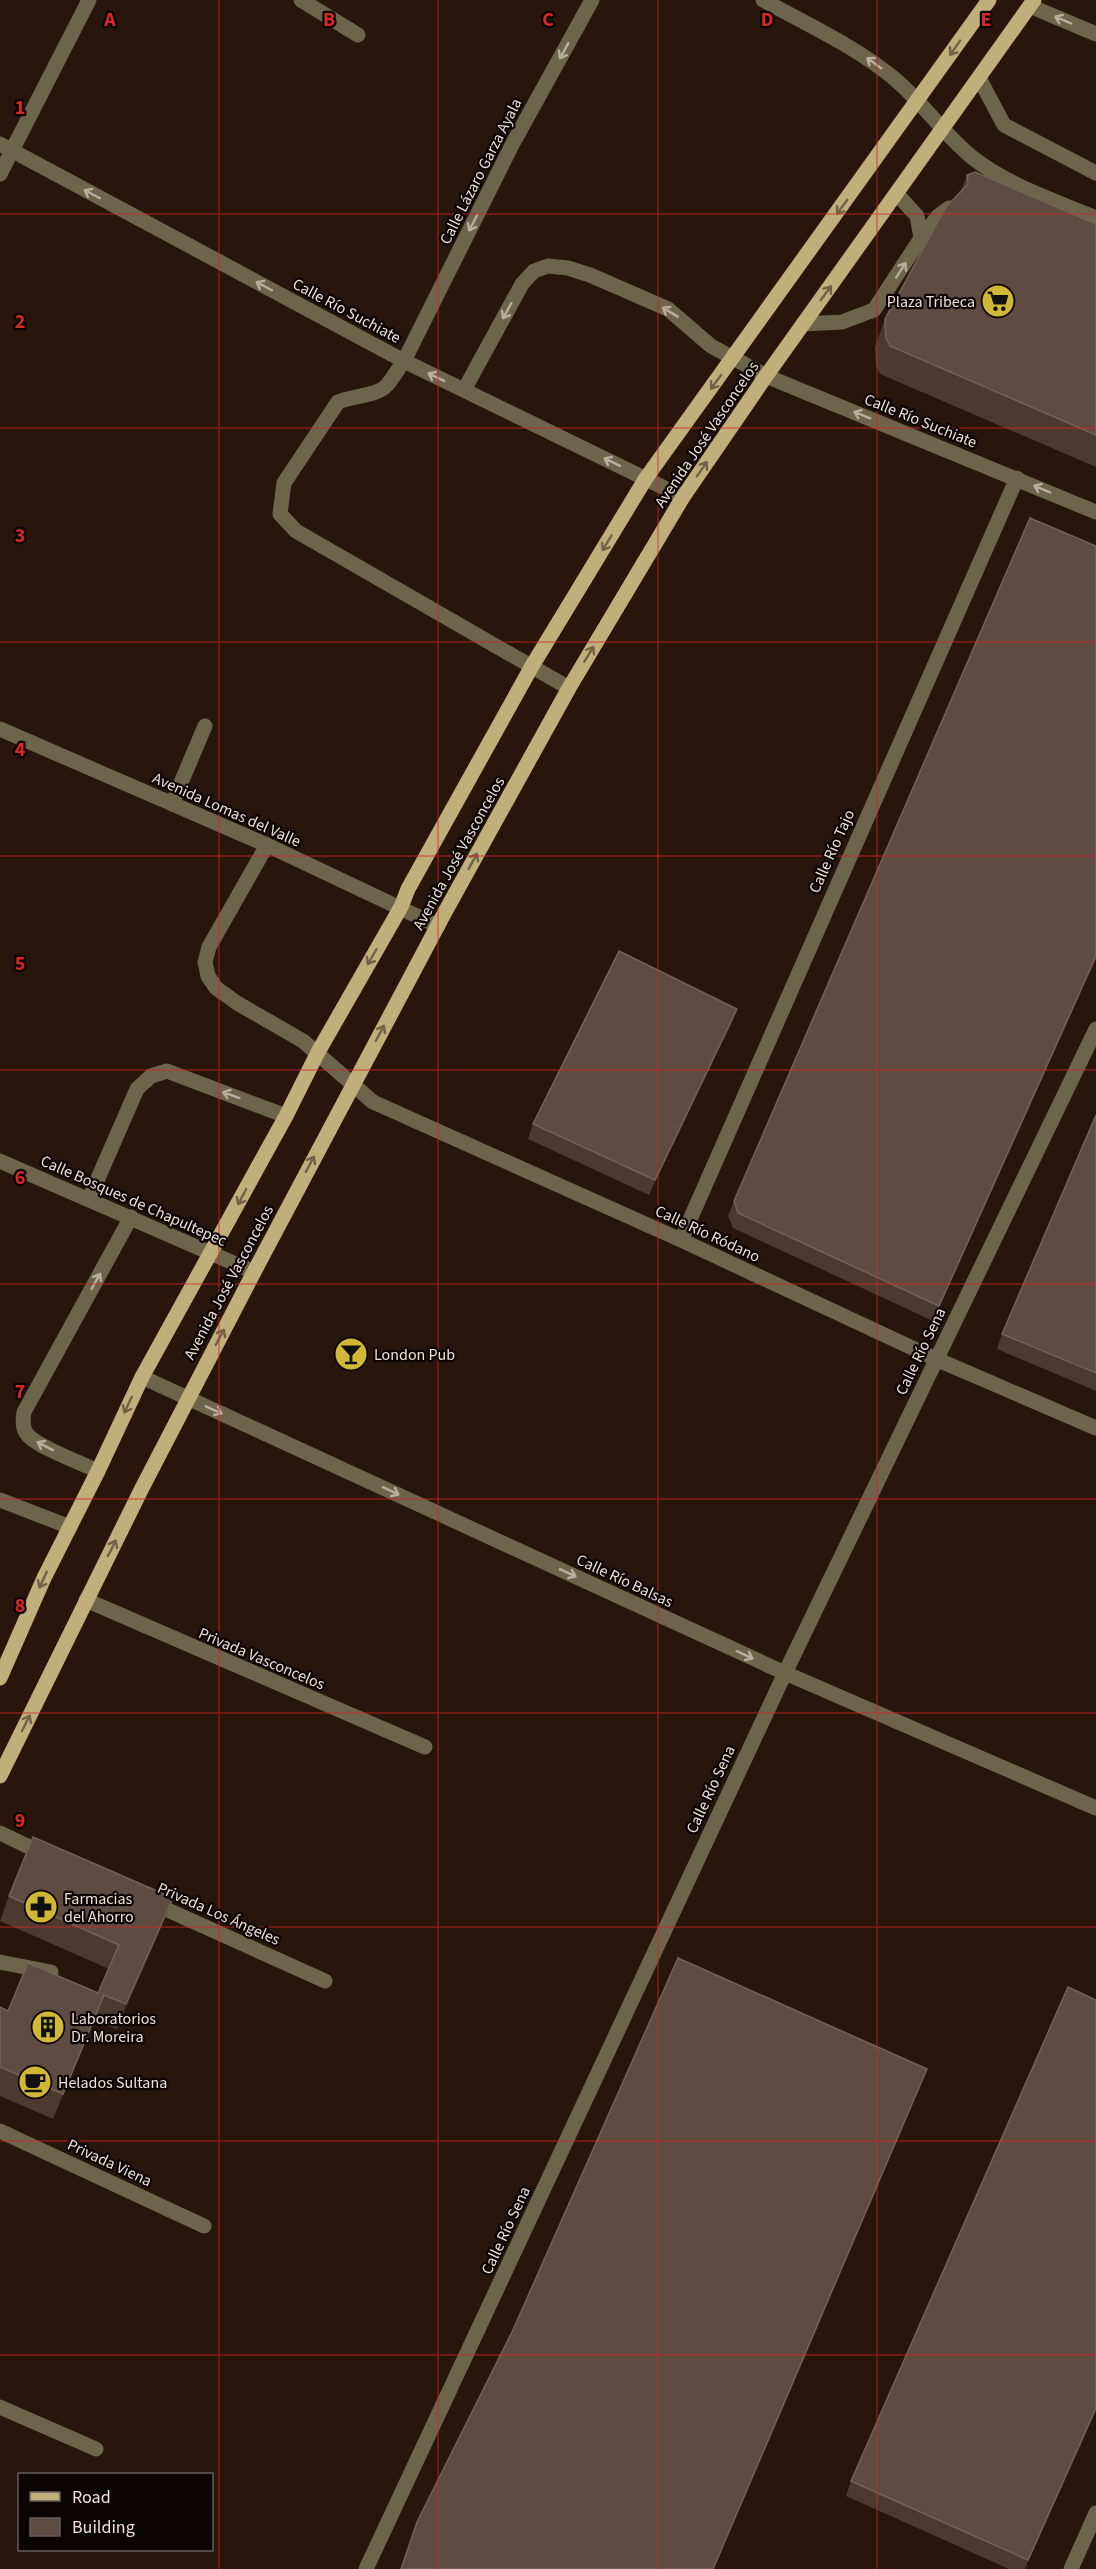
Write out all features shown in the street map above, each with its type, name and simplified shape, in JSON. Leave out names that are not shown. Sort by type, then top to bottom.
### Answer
[{"type":"main road","name":"Avenida José Vasconcelos","points":[[0,1677],[44,1578],[98,1471],[141,1377],[532,666],[646,478],[989,0]]},
{"type":"main road","name":"Avenida José Vasconcelos","points":[[0,1776],[188,1398],[352,1084],[569,688],[683,497],[766,376],[1032,3]]},
{"type":"street","points":[[0,174],[6,148],[89,0]]},
{"type":"street","points":[[301,0],[358,35]]},
{"type":"street","name":"Calle Lázaro Garza Ayala","points":[[532,666],[296,531],[280,514],[284,483],[338,402],[350,397],[373,393],[386,386],[404,361],[513,143],[592,0]]},
{"type":"street","points":[[763,0],[857,51],[896,79],[943,130],[974,158],[1008,181],[1096,218]]},
{"type":"street","points":[[1032,3],[1096,34]]},
{"type":"street","points":[[980,78],[1004,126],[1096,173]]},
{"type":"street","name":"Calle Río Suchiate","points":[[6,148],[404,361],[683,497]]},
{"type":"street","points":[[897,194],[917,216],[921,238]]},
{"type":"street","points":[[803,324],[842,322],[874,310],[921,238],[938,216],[949,208]]},
{"type":"street","name":"Calle Río Suchiate","points":[[464,390],[522,284],[534,271],[548,266],[568,268],[590,275],[668,309],[711,346],[766,376],[1096,512]]},
{"type":"street","name":"Calle Río Tajo","points":[[681,1240],[1017,478]]},
{"type":"street","points":[[532,666],[569,688]]},
{"type":"street","points":[[172,804],[205,726]]},
{"type":"street","name":"Avenida Lomas del Valle","points":[[0,729],[267,845],[438,926]]},
{"type":"street","name":"Calle Río Ródano","points":[[267,845],[209,947],[205,962],[208,976],[216,988],[237,1003],[318,1052],[373,1102],[681,1240],[936,1359],[1096,1428]]},
{"type":"street","name":"Calle Río Sena","points":[[366,2569],[784,1673],[1096,1029]]},
{"type":"street","points":[[89,1199],[137,1089],[151,1076],[167,1071],[286,1116]]},
{"type":"street","name":"Calle Bosques de Chapultepec","points":[[0,1161],[254,1272]]},
{"type":"street","points":[[98,1471],[36,1442],[26,1434],[22,1423],[24,1412],[130,1217]]},
{"type":"street","name":"Calle Río Balsas","points":[[141,1377],[784,1673],[1096,1808]]},
{"type":"street","points":[[0,1500],[70,1527]]},
{"type":"street","name":"Privada Vasconcelos","points":[[86,1600],[425,1747]]},
{"type":"street","points":[[0,1833],[65,1863]]},
{"type":"street","name":"Privada Los Ángeles","points":[[141,1898],[326,1981]]},
{"type":"street","points":[[0,1962],[51,1972]]},
{"type":"street","name":"Privada Viena","points":[[0,2131],[204,2226]]},
{"type":"street","points":[[0,2407],[96,2449]]},
{"type":"street","points":[[1071,2569],[1096,2513]]},
{"type":"building","name":"Plaza Tribeca","points":[[975,172],[1096,224],[1096,435],[890,346],[886,338],[885,319],[946,207],[968,184],[967,175]]},
{"type":"building","points":[[1030,518],[1096,546],[1096,956],[939,1306],[738,1213],[734,1201]]},
{"type":"building","points":[[619,951],[737,1009],[655,1180],[533,1124]]},
{"type":"building","points":[[1096,1115],[1096,1373],[1002,1334]]},
{"type":"building","points":[[33,1837],[173,1898],[126,2004],[104,1995],[63,2094],[0,2067],[0,2007],[8,2011],[28,1963],[98,1993],[119,1945],[9,1896]]},
{"type":"building","points":[[678,1958],[927,2069],[713,2569],[401,2569],[417,2522],[512,2332]]},
{"type":"building","points":[[1068,1987],[1096,2000],[1096,2408],[1028,2560],[851,2481]]},
{"type":"place","name":"Plaza Tribeca","points":[[998,301]]},
{"type":"place","name":"London Pub","points":[[351,1354]]},
{"type":"place","name":"Farmacias del Ahorro","points":[[41,1907]]},
{"type":"place","name":"Laboratorios Dr. Moreira","points":[[48,2027]]},
{"type":"place","name":"Helados Sultana","points":[[35,2082]]}]
